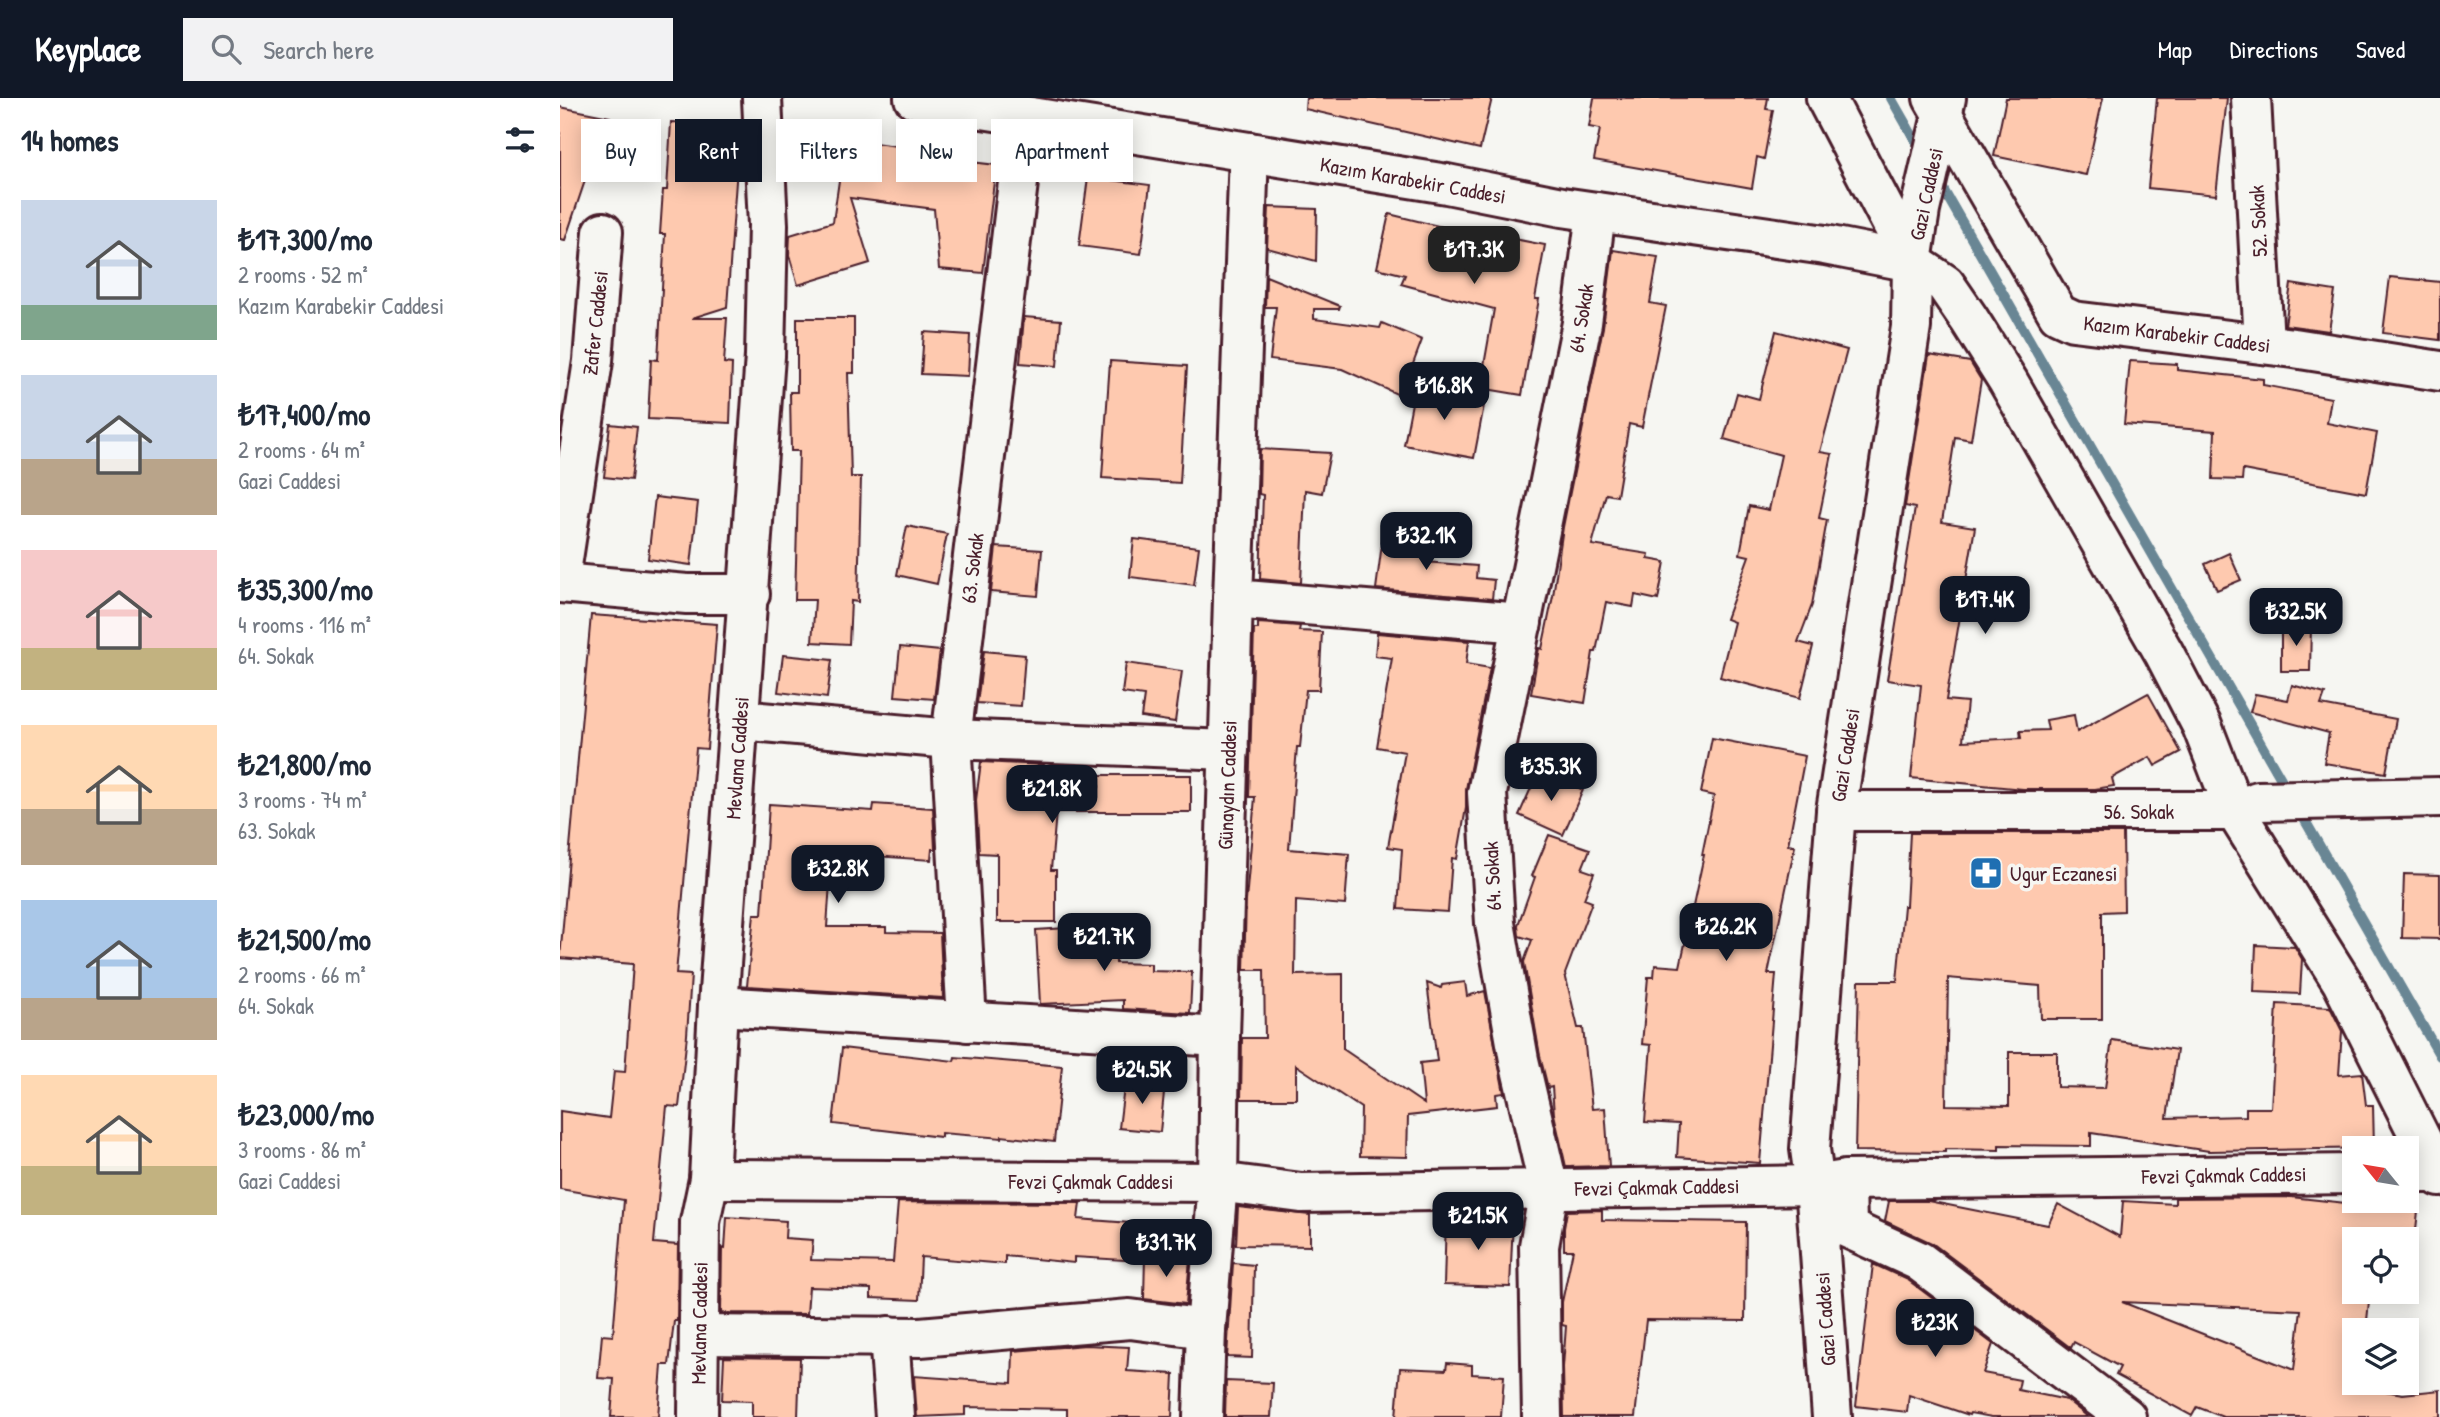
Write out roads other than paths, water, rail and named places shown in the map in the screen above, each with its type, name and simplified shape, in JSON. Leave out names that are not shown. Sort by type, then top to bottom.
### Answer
[{"type":"street","name":"Mevlana Caddesi","points":[[698,1417],[700,1222],[709,1179],[718,1006],[750,594],[765,356],[768,225],[762,98]]},
{"type":"street","name":"Kazım Karabekir Caddesi","points":[[914,98],[960,102],[1026,116],[1447,184],[1596,212],[1825,245],[1912,262]]},
{"type":"street","points":[[1826,98],[1912,262],[1945,284],[2008,381],[2164,653],[2342,982],[2431,1174]]},
{"type":"street","name":"52. Sokak","points":[[2250,98],[2264,344]]},
{"type":"street","name":"Kazım Karabekir Caddesi","points":[[1941,104],[2058,313],[2073,321],[2264,344],[2440,371]]},
{"type":"street","name":"Gazi Caddesi","points":[[1832,1417],[1831,1182],[1810,1149],[1836,811],[1911,327],[1912,262],[1941,104]]},
{"type":"street","name":"63. Sokak","points":[[967,1022],[951,739],[1026,116]]},
{"type":"street","name":"Günaydın Caddesi","points":[[1203,1417],[1206,1329],[1218,1182],[1228,750],[1250,152]]},
{"type":"street","name":"64. Sokak","points":[[1542,1417],[1539,1246],[1549,1189],[1519,1060],[1495,923],[1488,793],[1582,323],[1596,212]]},
{"type":"street","name":"Zafer Caddesi","points":[[560,581],[593,360],[603,232]]},
{"type":"street","points":[[560,581],[687,594],[750,594]]},
{"type":"street","points":[[1233,599],[1522,624]]},
{"type":"street","points":[[740,720],[951,739],[1228,750]]},
{"type":"street","name":"56. Sokak","points":[[1836,811],[2246,806],[2326,798],[2440,797]]},
{"type":"street","points":[[718,1006],[1220,1037]]},
{"type":"street","name":"Fevzi Çakmak Caddesi","points":[[709,1179],[1218,1182],[1301,1193],[2342,1174]]},
{"type":"street","points":[[1831,1182],[1847,1228],[1919,1261],[2126,1417]]},
{"type":"street","points":[[699,1335],[920,1337],[1130,1319],[1206,1329]]},
{"type":"street","points":[[889,1336],[895,1417]]},
{"type":"waterway","points":[[1891,98],[1923,154]]},
{"type":"waterway","points":[[1939,182],[2288,791]]},
{"type":"waterway","points":[[2299,810],[2440,1056]]},
{"type":"place","name":"Ugur Eczanesi","points":[[1986,873]]}]
